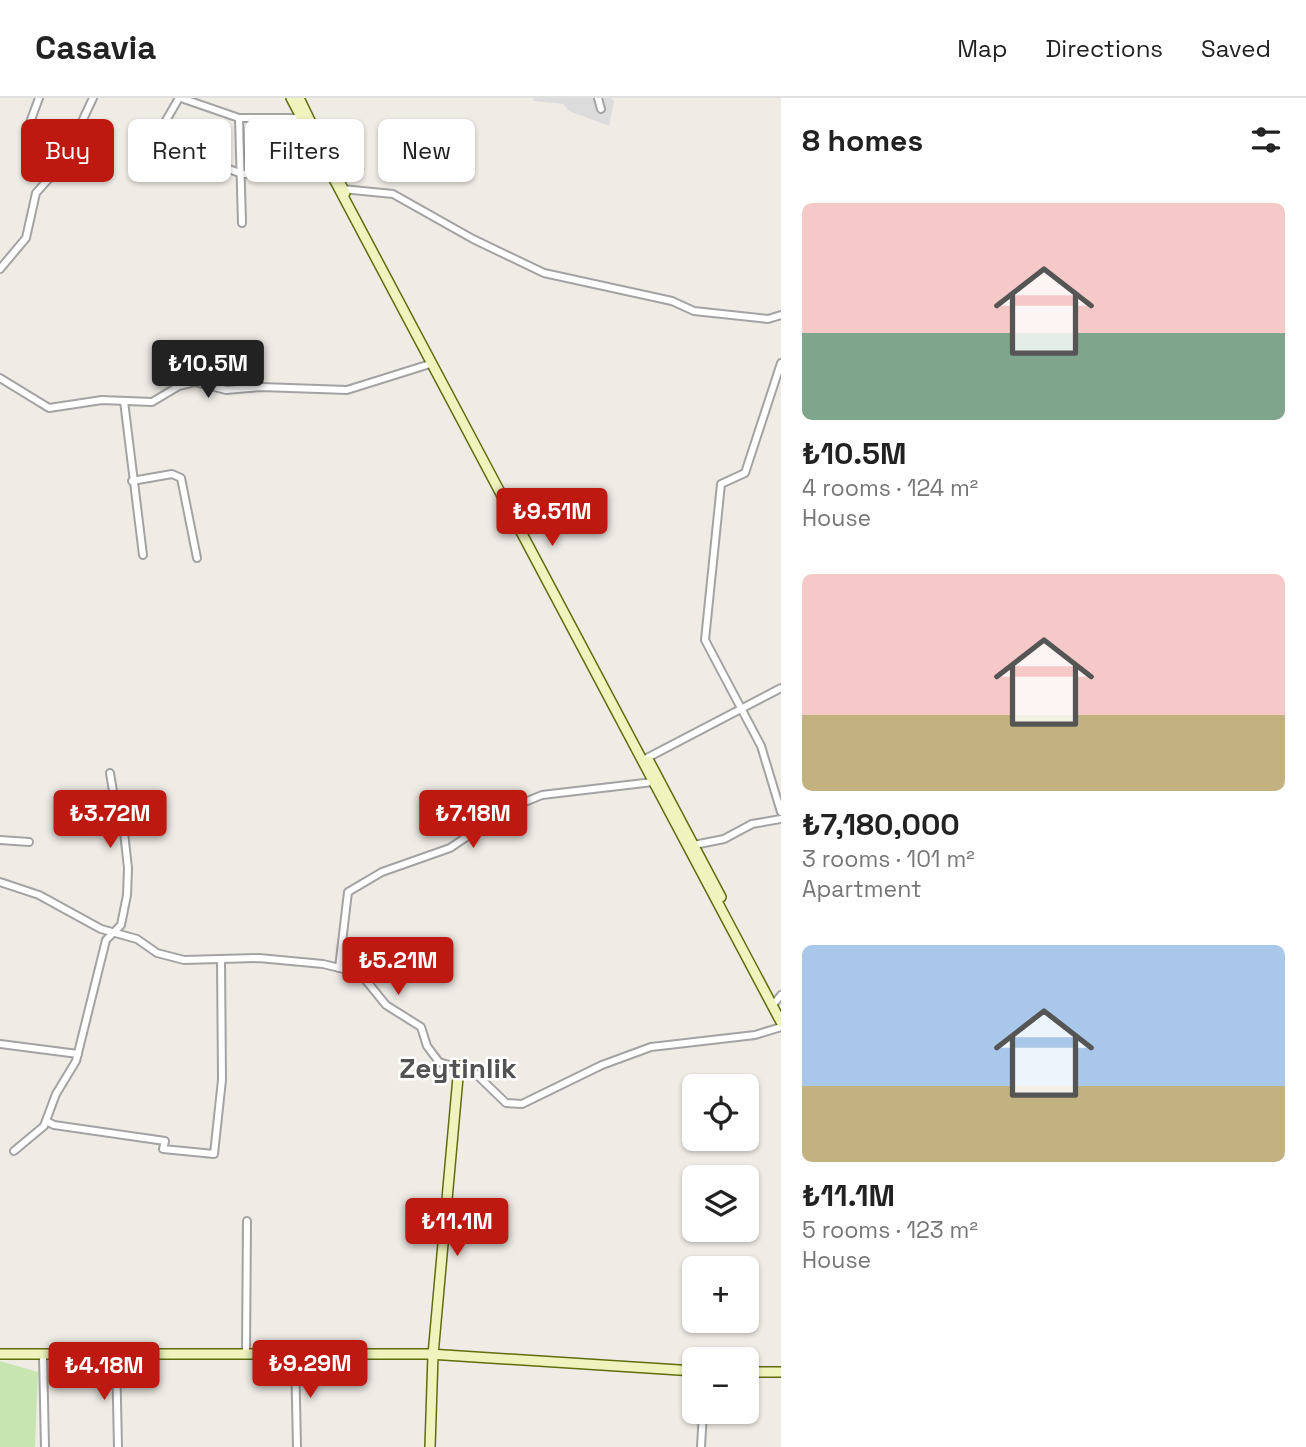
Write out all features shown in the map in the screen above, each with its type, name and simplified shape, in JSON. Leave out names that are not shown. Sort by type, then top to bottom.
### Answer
[{"type":"street","points":[[31,119],[39,98]]},
{"type":"street","points":[[0,269],[26,238],[36,193],[62,164],[93,98]]},
{"type":"street","points":[[245,174],[161,143],[157,136],[180,98],[239,118],[301,118],[291,98]]},
{"type":"street","points":[[299,98],[340,189],[430,364],[694,845],[778,1003],[781,1022]]},
{"type":"street","points":[[598,98],[601,108]]},
{"type":"street","points":[[239,118],[242,223]]},
{"type":"street","points":[[335,182],[645,760],[653,782],[778,1003]]},
{"type":"street","points":[[340,189],[393,194],[473,239],[544,273],[672,301],[694,311],[768,318],[781,315]]},
{"type":"street","points":[[781,363],[745,473],[720,484],[705,640],[761,746],[781,812]]},
{"type":"street","points":[[0,378],[49,408],[102,400],[152,402],[179,386],[195,382],[226,390],[261,387],[347,390],[430,364]]},
{"type":"street","points":[[124,401],[132,481],[144,555]]},
{"type":"street","points":[[132,481],[172,474],[181,478],[197,558]]},
{"type":"street","points":[[645,760],[781,688]]},
{"type":"street","points":[[14,1151],[44,1126],[78,1054],[102,954],[111,932],[121,925],[127,895],[128,868],[122,814],[114,797],[110,773]]},
{"type":"street","points":[[339,968],[348,892],[382,872],[450,848],[508,809],[542,795],[653,782]]},
{"type":"street","points":[[694,845],[724,839],[752,824],[781,819]]},
{"type":"street","points":[[0,841],[29,842]]},
{"type":"street","points":[[0,882],[39,895],[111,932],[137,939],[157,953],[184,960],[259,958],[339,968],[360,974],[386,1005],[421,1027],[427,1046],[439,1062],[475,1073],[506,1103],[522,1104],[602,1065],[651,1047],[755,1035],[781,1027]]},
{"type":"street","points":[[46,1121],[54,1125],[164,1141],[163,1149],[214,1154],[222,1080],[221,959]]},
{"type":"street","points":[[0,1044],[78,1054]]},
{"type":"street","points":[[430,1447],[433,1355],[459,1066]]},
{"type":"street","points":[[246,1352],[247,1221]]},
{"type":"street","points":[[0,1354],[246,1352],[433,1355],[682,1370]]},
{"type":"street","points":[[295,1353],[297,1447]]},
{"type":"street","points":[[43,1355],[45,1447]]},
{"type":"street","points":[[116,1355],[118,1447]]},
{"type":"street","points":[[759,1372],[781,1372]]},
{"type":"street","points":[[701,1447],[702,1424]]},
{"type":"shaded area","points":[[534,98],[611,98],[614,101],[609,126],[569,111],[563,104],[533,101]]},
{"type":"green space","points":[[0,1361],[38,1372],[35,1447],[0,1447]]},
{"type":"district","name":"Zeytinlik","points":[[458,1068]]}]
